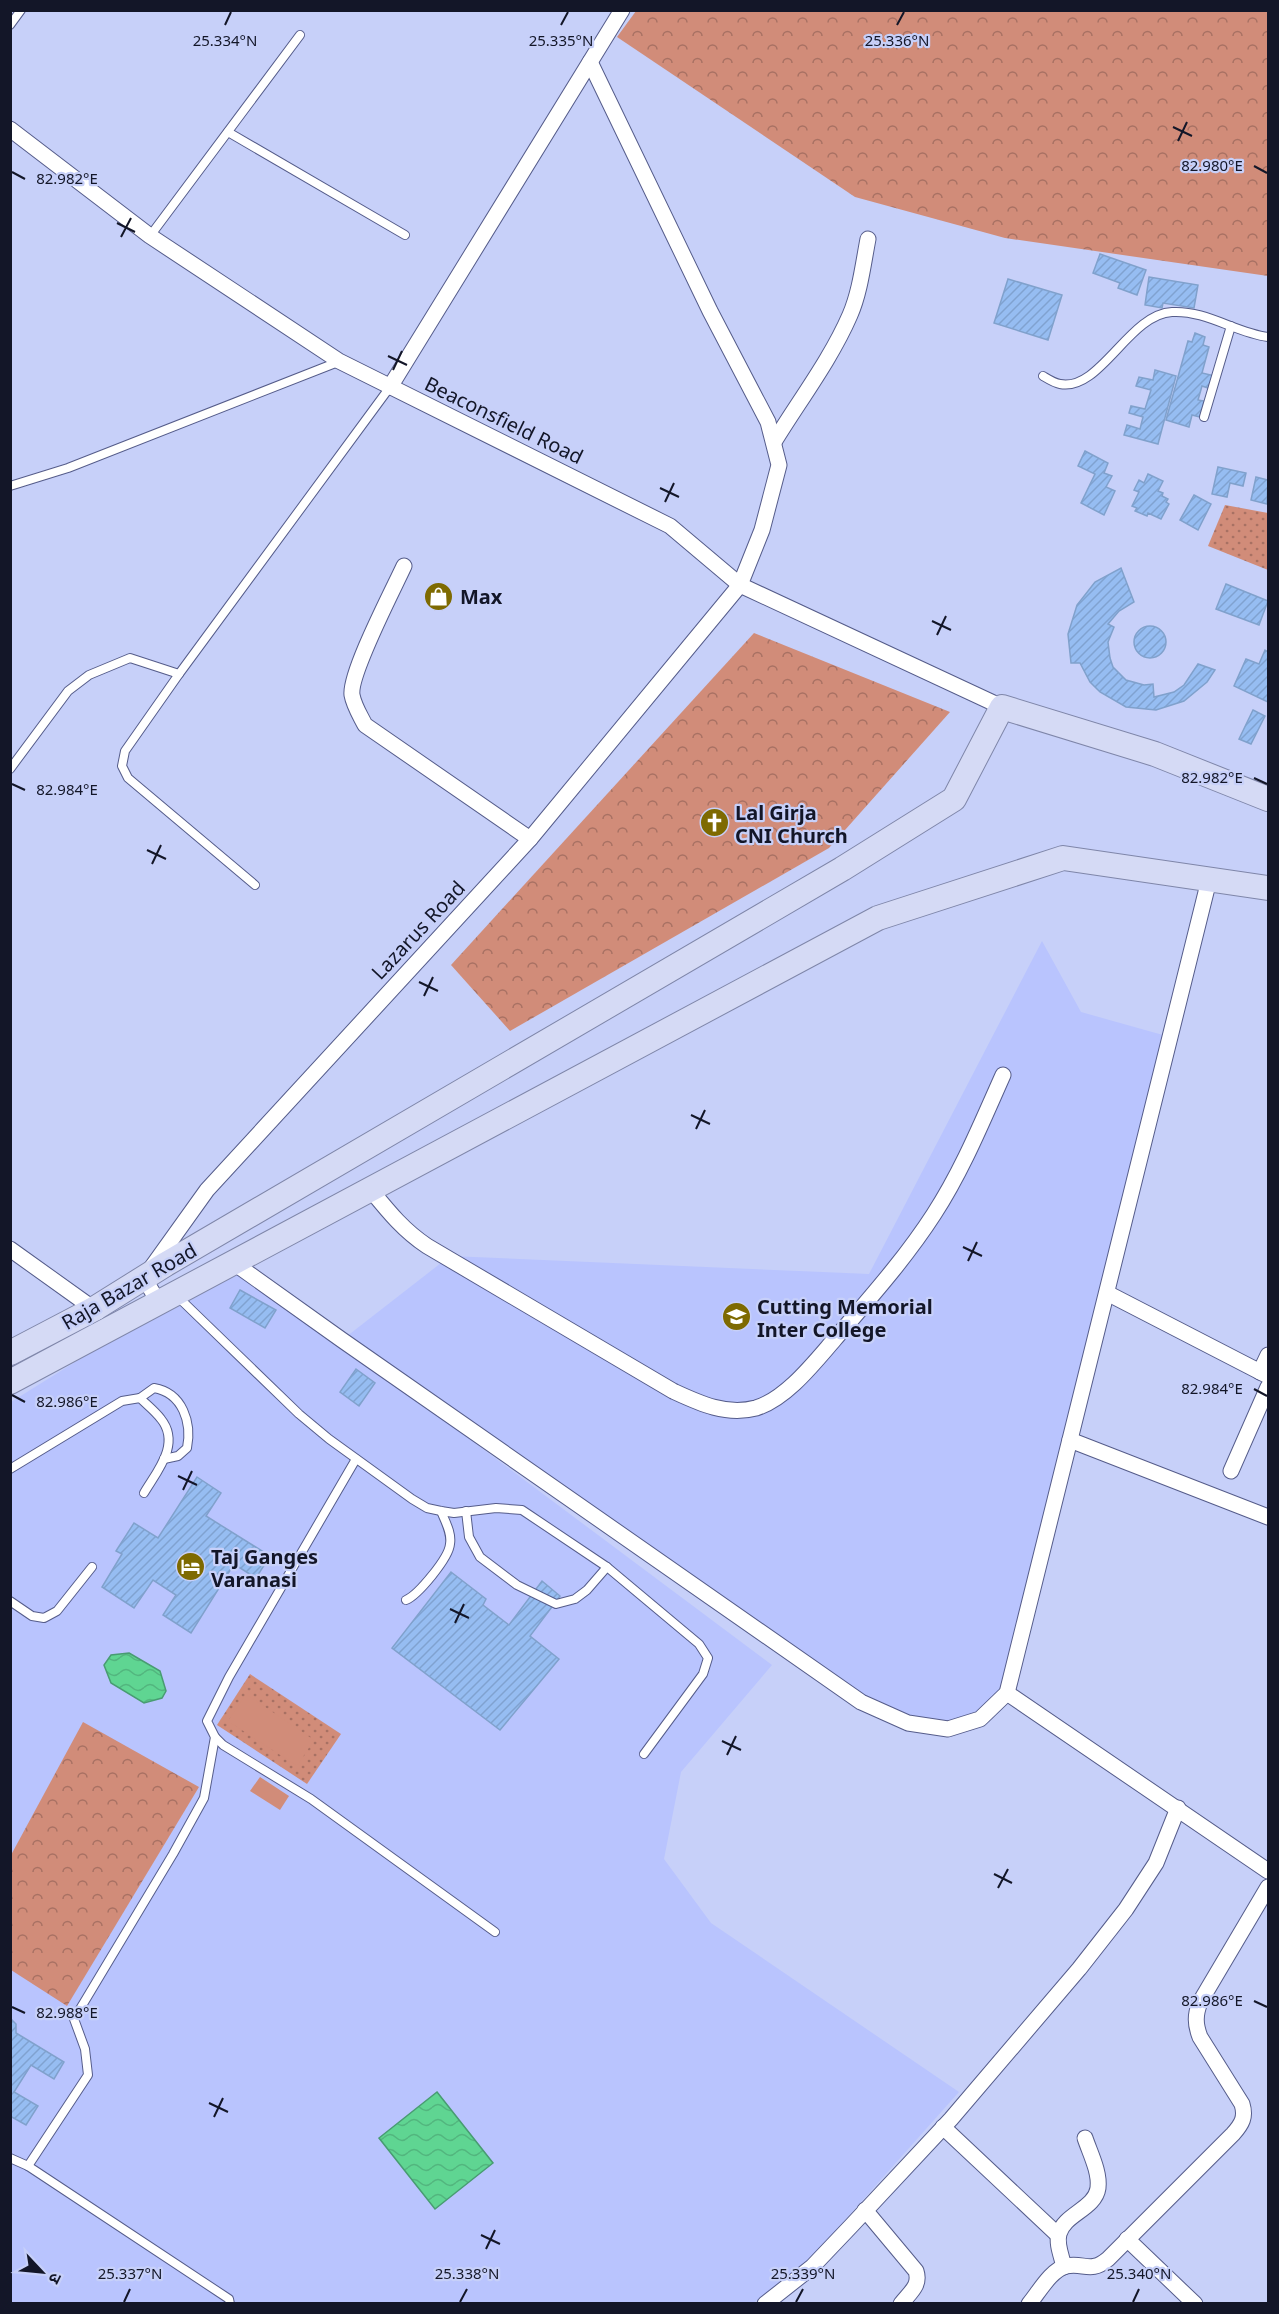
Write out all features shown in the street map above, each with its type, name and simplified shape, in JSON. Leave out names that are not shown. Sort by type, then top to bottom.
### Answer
[{"type":"main road","points":[[1002,707],[1155,754],[1269,800]]},
{"type":"main road","name":"Raja Bazar Road","points":[[10,1353],[94,1309],[842,869],[954,799],[1002,707]]},
{"type":"main road","name":"Raja Bazar Road","points":[[10,1382],[878,918],[1063,858],[1269,888]]},
{"type":"street","points":[[390,387],[622,10]]},
{"type":"street","name":"Lazarus Road","points":[[144,1278],[207,1190],[530,838],[740,585],[762,530],[779,465],[768,422],[710,311],[590,62]]},
{"type":"street","name":"Beaconsfield Road","points":[[10,129],[150,236],[339,361],[670,526],[740,585],[1002,707]]},
{"type":"street","points":[[774,441],[850,315],[857,296],[868,240]]},
{"type":"street","points":[[404,566],[362,656],[351,693],[355,706],[365,725],[530,838]]},
{"type":"street","points":[[234,1263],[861,1702],[908,1723],[948,1729],[980,1719],[1007,1693],[1209,880]]},
{"type":"street","points":[[370,1189],[395,1221],[427,1246],[673,1391],[704,1405],[731,1411],[756,1408],[777,1398],[807,1372],[889,1275],[934,1214],[965,1159],[1003,1075]]},
{"type":"street","points":[[10,1249],[117,1325]]},
{"type":"street","points":[[144,1278],[167,1298]]},
{"type":"street","points":[[1107,1293],[1264,1374],[1269,1354]]},
{"type":"street","points":[[1231,1471],[1269,1387]]},
{"type":"street","points":[[1070,1440],[1269,1517]]},
{"type":"street","points":[[1007,1693],[1269,1871]]},
{"type":"street","points":[[765,2304],[812,2267],[943,2127],[1071,1978],[1126,1909],[1156,1863],[1178,1808]]},
{"type":"street","points":[[1029,2304],[1053,2276],[1064,2267],[1100,2265],[1233,2134],[1242,2121],[1244,2110],[1242,2104],[1200,2037],[1196,2026],[1196,2013],[1200,2002],[1269,1887]]},
{"type":"street","points":[[943,2127],[1058,2235]]},
{"type":"street","points":[[1064,2267],[1058,2235],[1067,2222],[1090,2202],[1097,2192],[1097,2178],[1085,2138]]},
{"type":"street","points":[[865,2210],[916,2271],[918,2278],[915,2288],[901,2304]]},
{"type":"street","points":[[1127,2239],[1195,2304]]},
{"type":"lane","points":[[10,25],[21,10]]},
{"type":"lane","points":[[150,236],[300,34]]},
{"type":"lane","points":[[228,132],[405,235]]},
{"type":"lane","points":[[1043,376],[1061,384],[1071,383],[1090,375],[1112,356],[1131,333],[1151,317],[1171,312],[1200,315],[1254,335],[1269,337]]},
{"type":"lane","points":[[1204,417],[1232,326]]},
{"type":"lane","points":[[10,486],[68,468],[339,361]]},
{"type":"lane","points":[[255,885],[128,778],[122,766],[126,751],[179,674],[390,387]]},
{"type":"lane","points":[[10,769],[68,691],[89,675],[130,658],[179,674]]},
{"type":"lane","points":[[167,1298],[300,1414],[356,1459],[412,1499],[427,1508],[441,1511],[522,1509],[607,1567],[699,1644],[708,1658],[703,1674],[644,1754]]},
{"type":"lane","points":[[10,1469],[122,1401],[140,1398],[154,1388],[164,1389],[184,1410],[190,1431],[187,1448],[178,1456],[164,1459]]},
{"type":"lane","points":[[140,1398],[162,1420],[168,1431],[170,1448],[144,1493]]},
{"type":"lane","points":[[356,1459],[229,1677],[207,1721],[215,1737],[223,1744],[310,1799],[495,1932]]},
{"type":"lane","points":[[406,1600],[414,1596],[444,1558],[451,1545],[449,1531],[441,1511]]},
{"type":"lane","points":[[466,1511],[469,1537],[480,1557],[517,1585],[556,1604],[575,1599],[607,1567]]},
{"type":"lane","points":[[10,1601],[32,1616],[44,1618],[57,1611],[92,1568]]},
{"type":"lane","points":[[28,2166],[88,2075],[85,2049],[74,2019],[204,1798],[215,1737]]},
{"type":"lane","points":[[10,2158],[28,2166],[229,2299],[230,2304]]},
{"type":"shaded area","name":"Cutting Memorial Inter College","points":[[1042,941],[1081,1012],[1170,1037],[1007,1693],[980,1719],[948,1729],[861,1702],[342,1340],[450,1256],[869,1274]]},
{"type":"shaded area","points":[[234,1263],[772,1665],[681,1772],[664,1859],[711,1923],[959,2092],[804,2266],[753,2303],[11,2304],[11,1402]]},
{"type":"green space","points":[[636,11],[1268,11],[1268,276],[1005,238],[855,197],[617,37]]},
{"type":"green space","points":[[1225,505],[1268,513],[1268,570],[1208,546]]},
{"type":"green space","points":[[754,633],[950,712],[829,848],[510,1031],[451,965]]},
{"type":"green space","points":[[250,1674],[341,1734],[307,1784],[217,1725]]},
{"type":"green space","points":[[246,1694],[314,1740],[297,1766],[228,1721]]},
{"type":"green space","points":[[83,1722],[199,1787],[67,2006],[11,1970],[11,1855]]},
{"type":"green space","points":[[260,1777],[289,1796],[280,1810],[250,1791]]},
{"type":"water","points":[[129,1653],[160,1671],[166,1691],[162,1698],[144,1703],[111,1683],[104,1665],[111,1655]]},
{"type":"water","points":[[437,2092],[493,2163],[435,2209],[379,2138]]},
{"type":"building","points":[[1100,254],[1146,270],[1137,295],[1118,288],[1120,283],[1093,273]]},
{"type":"building","points":[[1149,277],[1198,285],[1194,308],[1163,303],[1162,308],[1145,305]]},
{"type":"building","points":[[1008,279],[1062,295],[1048,340],[994,323]]},
{"type":"building","points":[[1195,333],[1205,337],[1203,345],[1209,347],[1202,373],[1215,376],[1211,389],[1202,386],[1198,400],[1204,401],[1200,417],[1192,415],[1189,427],[1166,420],[1188,341],[1192,342]]},
{"type":"building","points":[[1155,370],[1176,376],[1158,444],[1124,435],[1127,425],[1140,429],[1143,417],[1129,413],[1131,406],[1145,409],[1151,390],[1136,386],[1139,377],[1153,380]]},
{"type":"building","points":[[1085,451],[1108,463],[1104,473],[1112,476],[1106,487],[1115,491],[1104,515],[1081,503],[1095,474],[1078,466]]},
{"type":"building","points":[[1218,467],[1246,473],[1243,486],[1230,483],[1227,497],[1212,494]]},
{"type":"building","points":[[1148,474],[1163,481],[1158,491],[1163,493],[1162,496],[1168,499],[1166,502],[1169,504],[1161,519],[1148,513],[1147,516],[1135,511],[1137,508],[1132,506],[1139,492],[1134,490],[1139,480],[1144,483]]},
{"type":"building","points":[[1256,477],[1268,480],[1267,504],[1251,500]]},
{"type":"building","points":[[1194,495],[1211,504],[1198,530],[1180,520]]},
{"type":"building","points":[[1121,568],[1134,602],[1119,611],[1108,624],[1114,627],[1108,642],[1113,667],[1126,680],[1144,685],[1153,684],[1154,697],[1174,692],[1184,685],[1198,664],[1215,670],[1207,682],[1184,701],[1156,710],[1126,707],[1100,692],[1090,682],[1080,663],[1071,663],[1068,634],[1077,605],[1095,582]]},
{"type":"building","points":[[1226,584],[1268,601],[1259,625],[1216,609]]},
{"type":"building","points":[[1150,626],[1162,630],[1166,642],[1162,654],[1150,658],[1138,654],[1134,642],[1138,630]]},
{"type":"building","points":[[1265,650],[1268,652],[1268,702],[1234,686],[1246,659],[1259,664]]},
{"type":"building","points":[[1253,710],[1265,716],[1251,744],[1239,739]]},
{"type":"building","points":[[240,1290],[276,1310],[265,1328],[230,1308]]},
{"type":"building","points":[[356,1369],[375,1383],[359,1406],[340,1392]]},
{"type":"building","points":[[197,1477],[221,1493],[206,1516],[270,1556],[256,1578],[234,1564],[191,1633],[163,1615],[176,1595],[153,1580],[134,1608],[102,1587],[122,1554],[116,1551],[134,1523],[158,1538]]},
{"type":"building","points":[[451,1572],[486,1599],[483,1605],[509,1625],[542,1581],[560,1596],[530,1636],[559,1659],[500,1730],[392,1648]]},
{"type":"building","points":[[10,2018],[16,2024],[16,2033],[64,2062],[54,2079],[31,2065],[14,2092],[38,2106],[26,2125],[10,2116]]},
{"type":"place","name":"Max","points":[[439,596]]},
{"type":"place","name":"Lal Girja CNI Church","points":[[714,823]]},
{"type":"place","name":"Cutting Memorial Inter College","points":[[736,1317]]},
{"type":"place","name":"Taj Ganges Varanasi","points":[[190,1567]]}]
